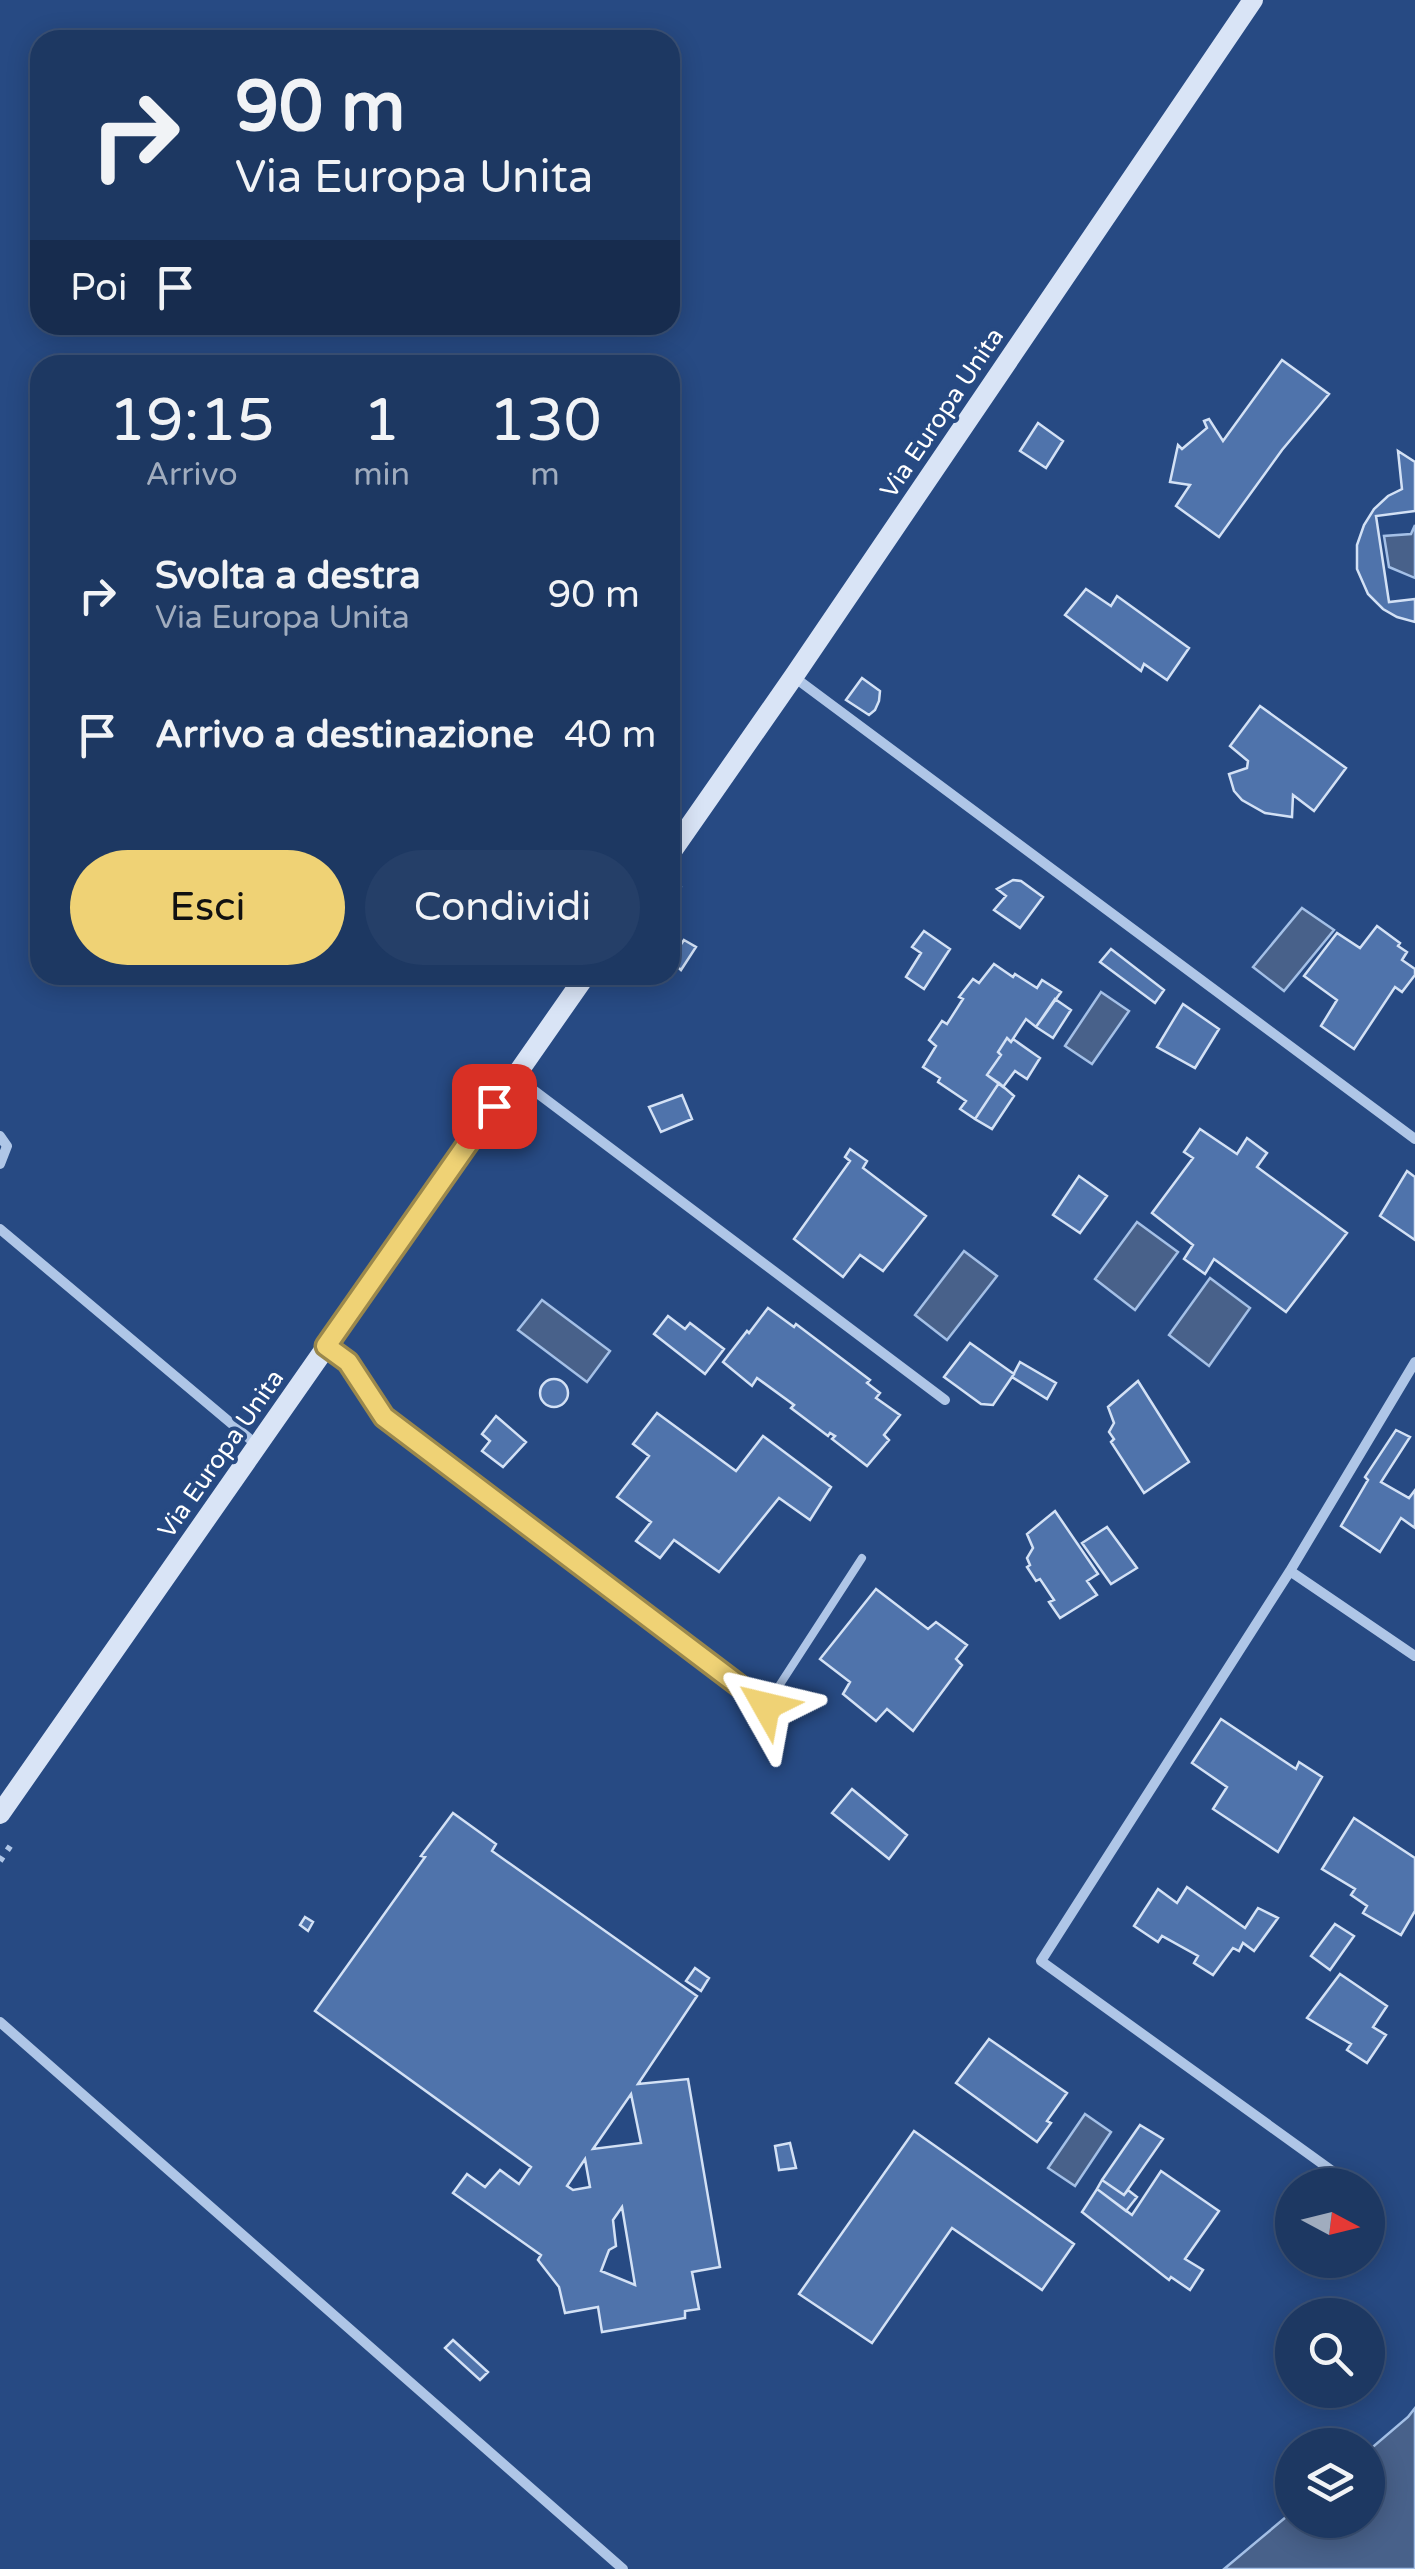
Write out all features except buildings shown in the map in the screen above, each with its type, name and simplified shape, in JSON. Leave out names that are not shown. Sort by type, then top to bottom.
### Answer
[{"type":"street","name":"Via Europa Unita","points":[[680,840],[1253,0]]},
{"type":"street","points":[[794,676],[1415,1140]]},
{"type":"street","name":"Via Europa Unita","points":[[0,1814],[579,985]]},
{"type":"street","points":[[515,1076],[944,1400]]},
{"type":"street","points":[[0,1136],[7,1146],[0,1164]]},
{"type":"street","points":[[0,1229],[257,1445]]},
{"type":"street","points":[[1328,2168],[1041,1961],[1290,1572],[1415,1362]]},
{"type":"street","points":[[1290,1572],[1415,1656]]},
{"type":"street","points":[[0,2022],[622,2569]]},
{"type":"lane","points":[[326,1346],[348,1362],[384,1417],[766,1706],[862,1558]]},
{"type":"water","points":[[1415,525],[1415,578],[1389,567],[1384,536],[1411,534]]},
{"type":"water","points":[[1302,908],[1334,930],[1284,991],[1253,967]]},
{"type":"water","points":[[1101,992],[1129,1011],[1092,1064],[1065,1046]]},
{"type":"water","points":[[1137,1222],[1178,1252],[1135,1310],[1095,1279]]},
{"type":"water","points":[[964,1251],[997,1276],[947,1340],[915,1315]]},
{"type":"water","points":[[1210,1278],[1250,1308],[1209,1366],[1169,1335]]},
{"type":"water","points":[[542,1300],[610,1351],[587,1382],[518,1330]]},
{"type":"water","points":[[1085,2114],[1111,2132],[1075,2186],[1048,2168]]},
{"type":"water","points":[[1415,2408],[1415,2569],[1224,2569],[1275,2526],[1275,2538],[1385,2538],[1385,2437]]},
{"type":"route","points":[[494,1106],[326,1346],[348,1362],[384,1417],[766,1706]]}]
